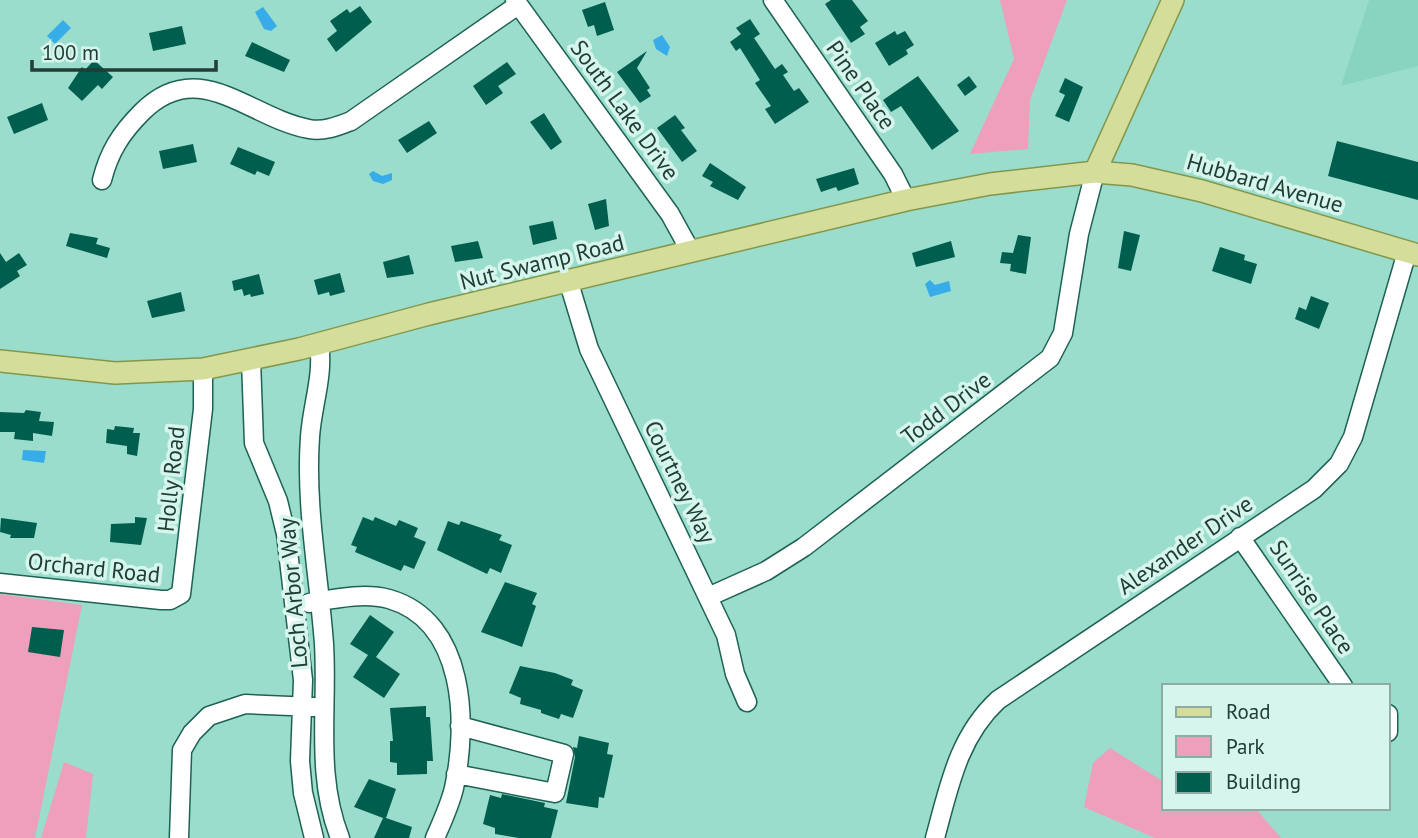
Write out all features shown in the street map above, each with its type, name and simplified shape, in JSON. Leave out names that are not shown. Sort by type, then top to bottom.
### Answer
[{"type":"main road","points":[[1095,172],[1173,0]]},
{"type":"main road","name":"Nut Swamp Road","points":[[0,361],[115,373],[203,369],[251,360],[906,200],[989,184],[1095,172]]},
{"type":"main road","name":"Hubbard Avenue","points":[[1095,172],[1132,175],[1202,191],[1412,253]]},
{"type":"street","name":"Pine Place","points":[[773,0],[893,174],[906,200]]},
{"type":"street","points":[[102,180],[107,161],[120,136],[147,107],[172,91],[204,88],[307,129],[336,127],[351,121],[516,2]]},
{"type":"street","name":"South Lake Drive","points":[[516,2],[670,214],[691,252]]},
{"type":"street","name":"Todd Drive","points":[[708,597],[766,571],[804,547],[1050,358],[1063,333],[1079,234],[1095,172]]},
{"type":"street","name":"Alexander Drive","points":[[935,838],[960,752],[988,710],[1023,682],[1314,489],[1339,464],[1365,402],[1412,253]]},
{"type":"street","name":"Courtney Way","points":[[569,283],[589,349],[726,635],[735,674],[747,702]]},
{"type":"street","name":"Loch Arbor Way","points":[[319,343],[322,363],[310,437],[311,511],[320,601],[326,794],[340,838]]},
{"type":"street","name":"Loch Arbor Way","points":[[251,360],[254,443],[282,515],[295,603],[302,706],[300,749],[303,793],[314,838]]},
{"type":"street","name":"Holly Road","points":[[181,594],[203,409],[203,369]]},
{"type":"street","points":[[282,515],[311,511]]},
{"type":"street","name":"Sunrise Place","points":[[1241,537],[1342,684]]},
{"type":"street","name":"Orchard Road","points":[[0,583],[161,600],[170,600],[181,594]]},
{"type":"street","points":[[295,603],[379,597],[402,604],[419,615],[438,635],[450,656],[456,677],[460,726],[454,790],[435,838]]},
{"type":"street","points":[[179,838],[182,750],[192,733],[209,716],[233,705],[325,708]]},
{"type":"street","points":[[456,774],[555,793],[564,754],[460,726]]},
{"type":"street","points":[[300,749],[323,751]]},
{"type":"shaded area","points":[[1369,0],[1418,0],[1418,66],[1341,86]]},
{"type":"green space","points":[[1000,0],[1067,0],[1030,100],[1028,149],[970,154],[1014,59]]},
{"type":"green space","points":[[0,594],[82,605],[35,838],[0,838]]},
{"type":"green space","points":[[1110,748],[1162,781],[1162,810],[1257,810],[1281,838],[1155,838],[1084,807],[1093,763]]},
{"type":"green space","points":[[64,762],[93,774],[86,838],[41,838]]},
{"type":"water","points":[[263,7],[277,26],[271,31],[264,29],[255,12]]},
{"type":"water","points":[[63,20],[71,28],[55,44],[47,36]]},
{"type":"water","points":[[662,35],[670,47],[667,56],[656,49],[653,40]]},
{"type":"water","points":[[373,171],[382,176],[392,173],[392,180],[383,184],[373,181],[369,174]]},
{"type":"water","points":[[930,280],[935,285],[949,281],[951,291],[930,297],[925,284]]},
{"type":"water","points":[[23,450],[46,451],[44,463],[22,460]]},
{"type":"building","points":[[831,0],[852,0],[868,21],[860,27],[865,34],[851,43],[825,4]]},
{"type":"building","points":[[605,2],[614,30],[597,36],[594,25],[588,27],[582,10]]},
{"type":"building","points":[[360,6],[372,22],[336,52],[327,39],[337,31],[330,21],[347,9],[350,13]]},
{"type":"building","points":[[750,19],[760,34],[754,38],[775,69],[782,64],[788,72],[783,75],[794,91],[799,88],[809,102],[775,124],[765,109],[771,106],[755,83],[760,80],[740,48],[736,51],[730,42],[741,34],[736,28]]},
{"type":"building","points":[[182,26],[186,44],[153,51],[149,33]]},
{"type":"building","points":[[895,31],[897,35],[905,31],[914,45],[906,50],[908,54],[889,66],[875,43]]},
{"type":"building","points":[[252,42],[290,60],[284,72],[245,56]]},
{"type":"building","points":[[647,51],[637,68],[650,88],[647,90],[651,96],[640,103],[617,72]]},
{"type":"building","points":[[94,60],[113,77],[102,89],[98,85],[82,101],[68,88],[82,67],[85,70]]},
{"type":"building","points":[[507,62],[516,74],[498,86],[503,93],[486,105],[473,86]]},
{"type":"building","points":[[918,76],[959,131],[932,150],[901,106],[891,112],[883,100]]},
{"type":"building","points":[[969,76],[977,87],[965,96],[957,85]]},
{"type":"building","points":[[1065,78],[1083,87],[1069,122],[1055,116],[1065,95],[1059,92]]},
{"type":"building","points":[[42,103],[48,120],[14,134],[7,117]]},
{"type":"building","points":[[544,113],[562,142],[551,150],[530,122]]},
{"type":"building","points":[[675,115],[685,128],[681,130],[697,151],[682,162],[657,128]]},
{"type":"building","points":[[429,121],[437,133],[407,153],[398,140]]},
{"type":"building","points":[[1337,141],[1418,162],[1418,200],[1328,176]]},
{"type":"building","points":[[193,144],[197,162],[163,169],[159,151]]},
{"type":"building","points":[[238,147],[275,162],[269,176],[257,171],[255,175],[230,164]]},
{"type":"building","points":[[710,163],[746,187],[738,200],[710,186],[713,182],[702,176]]},
{"type":"building","points":[[854,168],[859,184],[838,191],[836,187],[821,192],[816,179]]},
{"type":"building","points":[[606,199],[609,226],[595,230],[588,204]]},
{"type":"building","points":[[553,221],[557,239],[533,245],[529,226]]},
{"type":"building","points":[[1124,231],[1140,235],[1131,271],[1118,268]]},
{"type":"building","points":[[70,233],[98,238],[96,244],[110,248],[107,258],[66,246]]},
{"type":"building","points":[[1018,235],[1031,237],[1026,274],[1010,271],[1011,264],[1000,263],[1002,252],[1013,253]]},
{"type":"building","points":[[478,241],[483,258],[455,262],[451,246]]},
{"type":"building","points":[[951,241],[955,257],[916,267],[912,253]]},
{"type":"building","points":[[1220,247],[1245,255],[1244,260],[1257,264],[1251,284],[1212,271]]},
{"type":"building","points":[[0,253],[6,262],[19,253],[27,265],[17,271],[20,276],[0,289]]},
{"type":"building","points":[[409,255],[414,274],[387,278],[383,262]]},
{"type":"building","points":[[340,273],[345,292],[330,296],[329,292],[318,295],[314,280]]},
{"type":"building","points":[[259,274],[264,294],[251,297],[250,294],[244,296],[242,289],[234,291],[232,281]]},
{"type":"building","points":[[181,292],[185,311],[152,318],[147,301]]},
{"type":"building","points":[[1311,296],[1329,303],[1319,329],[1295,319],[1299,307],[1306,310]]},
{"type":"building","points":[[26,410],[41,412],[39,421],[54,422],[52,436],[33,433],[33,441],[14,439],[15,432],[0,432],[0,412],[24,413]]},
{"type":"building","points":[[115,426],[134,428],[133,433],[140,433],[137,456],[127,454],[127,446],[106,443],[107,429],[114,430]]},
{"type":"building","points":[[135,517],[147,518],[141,545],[110,542],[111,524],[135,523]]},
{"type":"building","points":[[363,517],[373,521],[375,517],[396,526],[399,520],[418,528],[414,537],[426,542],[414,569],[404,565],[401,571],[355,552],[357,547],[351,545]]},
{"type":"building","points":[[1,518],[37,523],[34,538],[10,538],[11,535],[0,532]]},
{"type":"building","points":[[448,521],[459,525],[461,521],[502,535],[499,540],[512,545],[501,573],[490,568],[487,574],[437,550]]},
{"type":"building","points":[[505,582],[537,593],[532,604],[536,606],[522,647],[481,632]]},
{"type":"building","points":[[370,615],[394,632],[376,657],[400,674],[384,698],[353,677],[368,655],[350,644]]},
{"type":"building","points":[[32,627],[64,630],[60,657],[28,652]]},
{"type":"building","points":[[520,666],[555,673],[573,680],[571,685],[583,690],[573,718],[561,714],[559,719],[520,704],[521,698],[509,693]]},
{"type":"building","points":[[426,706],[426,717],[430,717],[433,761],[427,761],[427,774],[397,775],[397,763],[390,762],[390,741],[393,741],[390,708]]},
{"type":"building","points":[[579,736],[609,743],[607,754],[613,755],[604,798],[599,797],[598,808],[566,803],[575,757],[573,747],[577,748]]},
{"type":"building","points":[[369,779],[396,789],[386,818],[412,827],[409,838],[374,838],[383,818],[354,807]]},
{"type":"building","points":[[502,794],[545,803],[544,807],[558,810],[551,838],[519,838],[495,834],[495,828],[483,824],[490,795],[501,798]]}]
